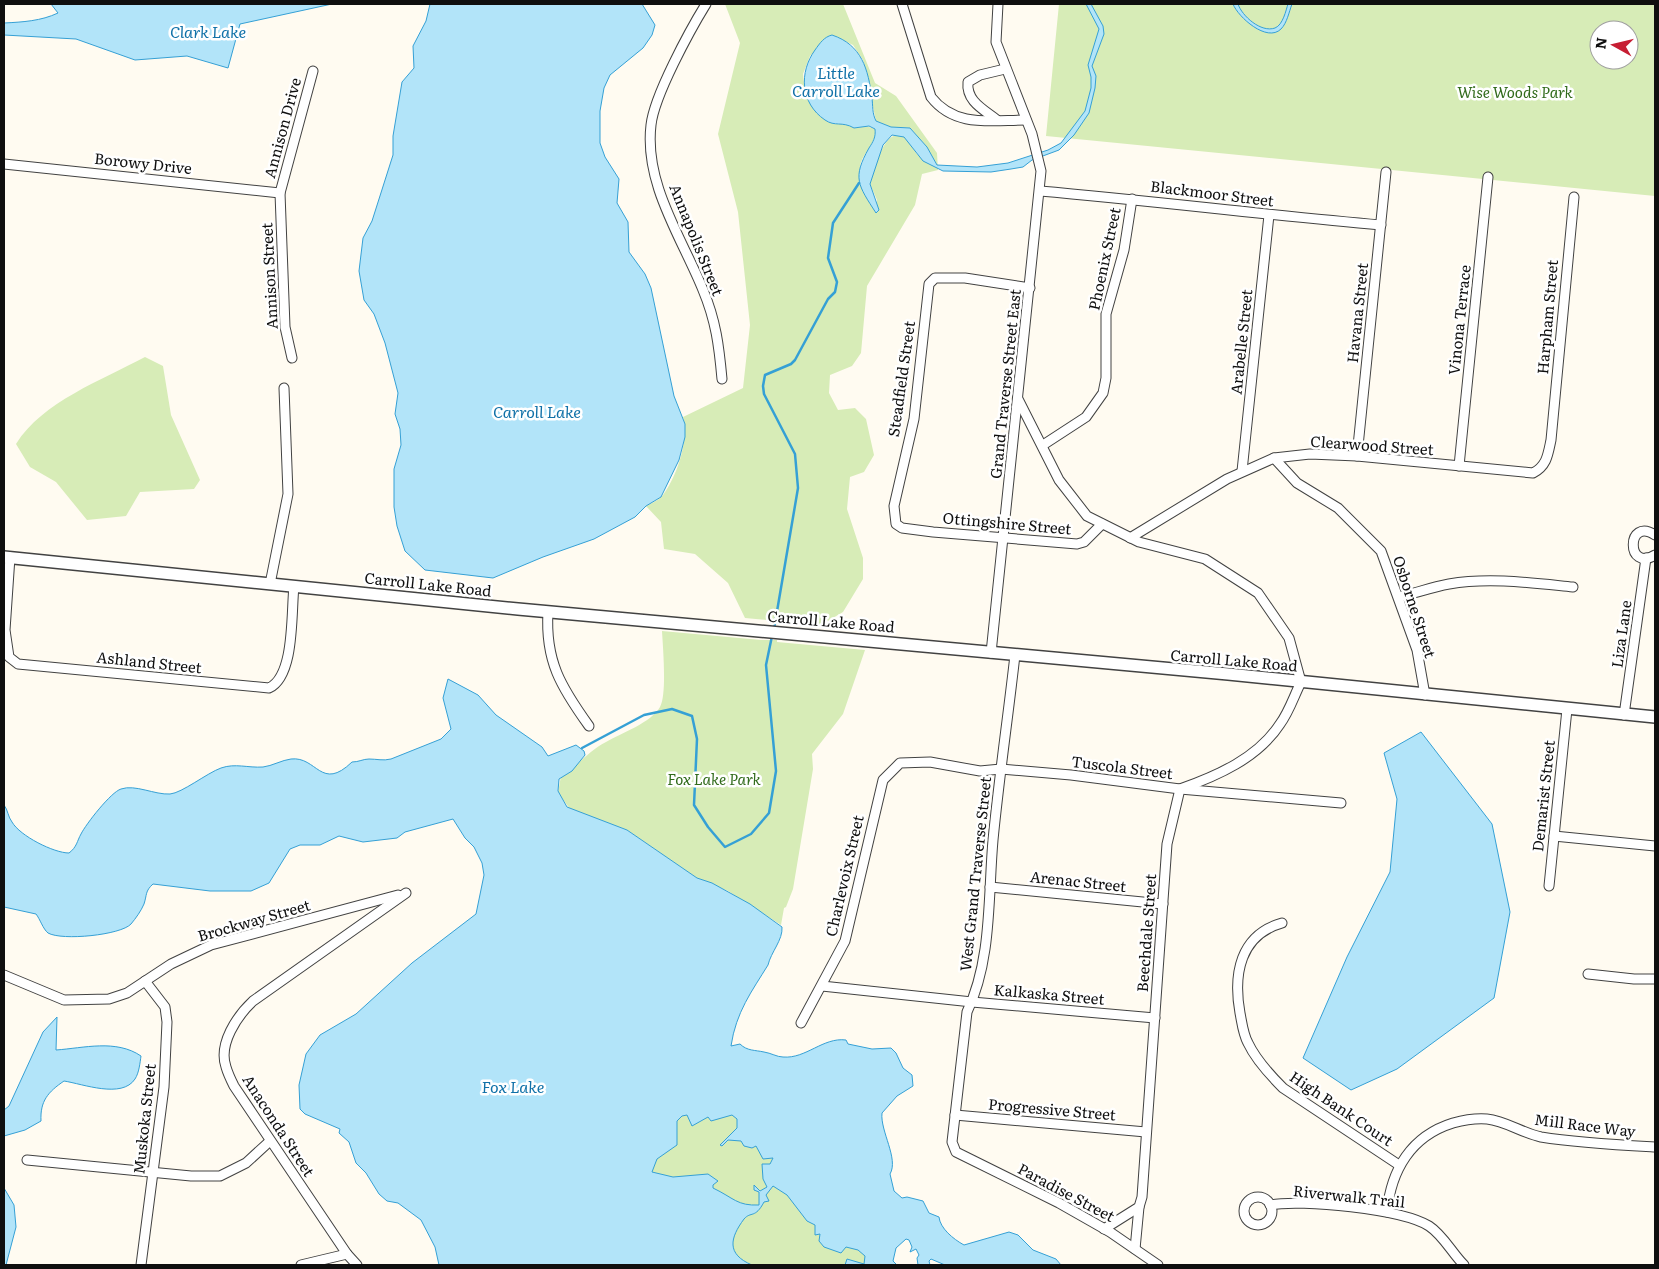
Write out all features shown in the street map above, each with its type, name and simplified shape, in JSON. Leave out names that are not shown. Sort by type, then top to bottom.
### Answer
[{"type":"street","name":"Annapolis Street","points":[[706,4],[664,87],[651,123],[650,137],[660,192],[670,219],[703,290],[718,334],[722,379]]},
{"type":"street","points":[[902,4],[931,97],[938,106],[959,118],[1026,120],[996,42],[998,4]]},
{"type":"street","points":[[997,120],[972,100],[967,91],[968,82],[980,75],[1005,69]]},
{"type":"street","name":"Annison Drive","points":[[280,193],[313,71]]},
{"type":"street","name":"Grand Traverse Street East","points":[[991,653],[1005,537],[1042,171],[1026,120]]},
{"type":"street","name":"Borowy Drive","points":[[4,164],[280,193]]},
{"type":"street","name":"Havana Street","points":[[1357,456],[1386,172]]},
{"type":"street","name":"Vinona Terrace","points":[[1459,466],[1488,177]]},
{"type":"street","name":"Blackmoor Street","points":[[1040,191],[1186,204],[1269,215],[1381,225]]},
{"type":"street","name":"Annison Street","points":[[280,193],[285,327],[292,358]]},
{"type":"street","name":"Harpham Street","points":[[1551,440],[1574,198]]},
{"type":"street","name":"Phoenix Street","points":[[1043,445],[1086,417],[1103,392],[1106,378],[1106,314],[1124,250],[1132,199]]},
{"type":"street","name":"Arabelle Street","points":[[1242,471],[1269,215]]},
{"type":"street","name":"Steadfield Street","points":[[902,528],[896,524],[894,506],[914,419],[927,289],[935,278],[949,277],[1030,288]]},
{"type":"street","points":[[270,584],[288,494],[284,388]]},
{"type":"street","points":[[1018,399],[1043,445],[1059,480],[1087,516],[1139,542],[1205,559],[1258,593],[1289,638],[1301,682],[1282,723],[1271,738],[1251,755],[1204,780],[1180,789]]},
{"type":"street","name":"Clearwood Street","points":[[1130,538],[1185,503],[1242,471],[1274,458],[1310,454],[1357,456],[1533,473],[1545,464],[1551,440]]},
{"type":"street","name":"Osborne Street","points":[[1274,458],[1297,483],[1338,508],[1381,551],[1417,650],[1426,695]]},
{"type":"street","name":"Ottingshire Street","points":[[902,528],[1077,544],[1084,542],[1102,524]]},
{"type":"street","name":"Liza Lane","points":[[1624,714],[1651,556],[1636,554],[1633,548],[1634,539],[1646,531],[1655,534]]},
{"type":"street","name":"Carroll Lake Road","points":[[7,557],[548,612],[1655,717]]},
{"type":"street","name":"Ashland Street","points":[[7,557],[5,630],[9,658],[18,664],[159,676],[268,688],[276,685],[284,674],[288,655],[294,586]]},
{"type":"street","points":[[1399,597],[1449,584],[1479,582],[1522,582],[1573,587]]},
{"type":"street","points":[[548,612],[547,641],[557,677],[589,726]]},
{"type":"street","name":"West Grand Traverse Street","points":[[956,1152],[952,1142],[967,1012],[976,992],[984,953],[1001,769],[1015,655]]},
{"type":"street","name":"Demarist Street","points":[[1549,886],[1567,709]]},
{"type":"street","name":"Tuscola Street","points":[[900,763],[930,762],[980,771],[1001,769],[1180,789],[1341,803]]},
{"type":"street","name":"Charlevoix Street","points":[[801,1023],[845,941],[883,780],[900,763]]},
{"type":"street","name":"Beechdale Street","points":[[1135,1249],[1139,1208],[1143,1191],[1167,844],[1180,789]]},
{"type":"street","points":[[1554,836],[1655,846]]},
{"type":"street","name":"Arenac Street","points":[[990,887],[1163,904]]},
{"type":"street","name":"Brockway Street","points":[[4,975],[64,1000],[109,999],[127,992],[171,964],[211,945],[406,893]]},
{"type":"street","name":"Anaconda Street","points":[[357,1265],[347,1254],[234,1086],[225,1066],[227,1040],[239,1014],[253,1001],[406,893]]},
{"type":"street","name":"High Bank Court","points":[[1282,923],[1268,927],[1254,938],[1246,948],[1240,963],[1237,980],[1238,1003],[1247,1042],[1269,1073],[1283,1088],[1399,1165]]},
{"type":"street","points":[[1588,974],[1634,979],[1655,979]]},
{"type":"street","name":"Muskoka Street","points":[[141,1265],[164,1087],[167,1022],[165,1007],[145,981]]},
{"type":"street","name":"Kalkaska Street","points":[[822,986],[972,1002],[1155,1018]]},
{"type":"street","name":"Progressive Street","points":[[955,1115],[1146,1132]]},
{"type":"street","name":"Mill Race Way","points":[[1387,1212],[1389,1191],[1399,1165],[1413,1146],[1427,1134],[1442,1127],[1476,1118],[1493,1120],[1542,1137],[1655,1147]]},
{"type":"street","points":[[27,1160],[154,1173],[220,1176],[246,1163],[270,1141]]},
{"type":"street","name":"Paradise Street","points":[[956,1152],[1059,1203],[1104,1229],[1158,1265]]},
{"type":"street","name":"Riverwalk Trail","points":[[1270,1205],[1286,1203],[1387,1212],[1427,1225],[1438,1233],[1464,1265]]},
{"type":"street","points":[[1104,1229],[1139,1208]]},
{"type":"street","points":[[302,1265],[347,1254]]},
{"type":"green space","points":[[725,4],[843,4],[875,83],[896,96],[937,153],[938,170],[922,174],[915,205],[867,286],[861,353],[852,366],[830,375],[829,393],[838,410],[855,408],[866,419],[874,455],[864,472],[850,477],[847,509],[863,558],[863,579],[843,612],[821,625],[745,618],[728,583],[695,554],[664,549],[661,522],[646,506],[663,495],[673,478],[683,447],[683,417],[743,388],[750,325],[738,212],[718,134],[740,43]],"holes":[[[832,35],[853,45],[863,60],[876,121],[891,127],[910,128],[927,147],[937,165],[919,156],[905,137],[898,135],[892,137],[881,151],[870,184],[877,200],[875,212],[860,174],[861,162],[874,138],[875,129],[866,126],[856,128],[847,123],[834,124],[819,115],[805,92],[803,74],[810,56]]]},
{"type":"green space","name":"Wise Woods Park","points":[[1059,4],[1655,4],[1655,196],[1046,136]]},
{"type":"green space","points":[[145,357],[163,366],[171,415],[200,480],[194,489],[140,492],[126,516],[87,520],[56,482],[30,467],[16,444],[27,429],[57,404],[74,393]]},
{"type":"green space","name":"Fox Lake Park","points":[[662,631],[777,640],[777,642],[865,650],[843,714],[812,754],[813,769],[793,889],[784,908],[781,925],[728,891],[697,878],[627,830],[570,809],[558,793],[561,776],[600,746],[650,718],[660,707],[664,682]]},
{"type":"green space","points":[[733,1089],[874,1265],[579,1265],[650,1115]]},
{"type":"water","name":"Clark Lake","points":[[51,4],[332,4],[240,24],[228,68],[187,56],[135,60],[76,39],[4,35],[4,23],[25,22],[58,13]]},
{"type":"water","name":"Carroll Lake","points":[[430,4],[642,4],[655,25],[652,35],[643,48],[610,75],[604,88],[600,111],[600,143],[605,157],[619,179],[617,203],[628,222],[629,252],[645,274],[651,288],[674,396],[685,424],[685,437],[679,460],[661,497],[646,506],[635,517],[594,539],[543,557],[493,578],[425,570],[405,551],[397,526],[394,507],[394,469],[401,445],[400,429],[395,414],[398,393],[385,343],[374,314],[364,300],[359,271],[363,238],[372,221],[393,155],[393,136],[402,82],[414,68],[413,46],[426,21]]},
{"type":"water","name":"Little Carroll Lake","points":[[1086,4],[1091,4],[1103,26],[1104,34],[1092,66],[1096,76],[1095,88],[1089,113],[1074,135],[1059,150],[1032,160],[1023,167],[991,172],[943,171],[923,161],[904,137],[892,135],[883,145],[870,184],[879,210],[876,213],[861,188],[859,181],[860,167],[874,139],[875,129],[869,126],[854,128],[829,122],[817,113],[807,96],[805,87],[806,68],[822,41],[832,35],[842,39],[857,52],[862,59],[868,77],[876,121],[891,127],[910,128],[927,147],[937,165],[977,167],[1008,163],[1048,150],[1061,143],[1085,111],[1091,88],[1088,65],[1099,29]]},
{"type":"water","points":[[1233,4],[1238,4],[1244,14],[1258,26],[1270,29],[1280,24],[1288,4],[1292,4],[1283,27],[1275,32],[1268,33],[1254,27],[1241,15]]},
{"type":"water","name":"Fox Lake","points":[[448,679],[478,695],[496,715],[542,747],[548,756],[576,745],[584,751],[585,755],[572,771],[559,779],[558,791],[567,807],[627,830],[697,878],[712,883],[750,904],[782,927],[781,937],[768,965],[741,1012],[731,1046],[740,1044],[748,1049],[783,1057],[799,1055],[838,1040],[846,1040],[848,1044],[872,1049],[891,1048],[896,1053],[903,1068],[912,1075],[913,1086],[897,1096],[882,1113],[882,1120],[891,1153],[892,1168],[890,1174],[894,1191],[902,1198],[907,1197],[923,1201],[929,1213],[939,1217],[948,1233],[964,1245],[1009,1232],[1018,1235],[1033,1250],[1056,1259],[1061,1265],[945,1265],[931,1259],[929,1261],[930,1265],[918,1265],[917,1258],[919,1255],[916,1249],[910,1252],[912,1247],[909,1240],[906,1239],[896,1248],[893,1261],[897,1265],[845,1265],[847,1259],[864,1264],[865,1256],[858,1250],[846,1247],[841,1253],[824,1247],[819,1241],[820,1234],[815,1235],[815,1225],[807,1221],[787,1195],[773,1186],[766,1195],[769,1201],[764,1202],[756,1213],[744,1219],[734,1239],[734,1251],[744,1261],[752,1265],[439,1265],[435,1247],[421,1220],[398,1203],[387,1201],[379,1194],[366,1173],[356,1163],[349,1142],[339,1133],[340,1129],[305,1114],[300,1109],[299,1085],[306,1054],[320,1035],[356,1014],[412,963],[476,914],[484,875],[482,863],[474,847],[465,838],[453,819],[405,832],[397,838],[363,842],[339,836],[320,845],[300,845],[290,849],[269,883],[251,891],[210,891],[153,884],[147,891],[144,904],[137,917],[131,924],[125,928],[104,934],[78,937],[55,935],[46,931],[36,914],[4,907],[4,805],[11,820],[22,833],[46,847],[69,853],[99,809],[111,796],[121,789],[132,788],[170,794],[221,768],[236,766],[263,767],[291,759],[300,759],[320,771],[333,774],[352,762],[367,759],[391,759],[441,739],[451,729],[443,698]],"holes":[[[687,1115],[692,1126],[708,1117],[711,1121],[732,1115],[737,1119],[737,1128],[720,1145],[722,1146],[728,1140],[741,1141],[744,1146],[752,1148],[756,1146],[763,1159],[773,1158],[770,1164],[762,1164],[763,1179],[767,1187],[760,1191],[754,1185],[754,1190],[759,1192],[759,1205],[740,1203],[713,1188],[713,1185],[718,1181],[708,1174],[673,1177],[652,1172],[657,1159],[677,1145],[677,1121],[682,1116]]]},
{"type":"water","points":[[1421,732],[1492,824],[1510,912],[1494,998],[1397,1069],[1351,1090],[1303,1058],[1347,957],[1390,872],[1397,799],[1384,753]]},
{"type":"water","points":[[57,1017],[56,1050],[111,1046],[131,1051],[141,1056],[136,1077],[129,1085],[112,1089],[102,1089],[64,1081],[49,1093],[46,1098],[42,1108],[41,1121],[25,1130],[4,1136],[4,1110],[9,1106],[43,1032]]},
{"type":"water","points":[[4,1188],[14,1205],[16,1227],[6,1265],[4,1265]]},
{"type":"waterway","points":[[774,629],[798,488],[795,454],[764,394],[765,375],[791,364],[795,360],[828,299],[835,292],[837,282],[828,258],[833,223],[859,183]]},
{"type":"waterway","points":[[582,748],[644,715],[672,709],[692,716],[697,739],[694,805],[708,827],[725,847],[751,834],[769,813],[776,771],[766,665],[772,636]]}]
